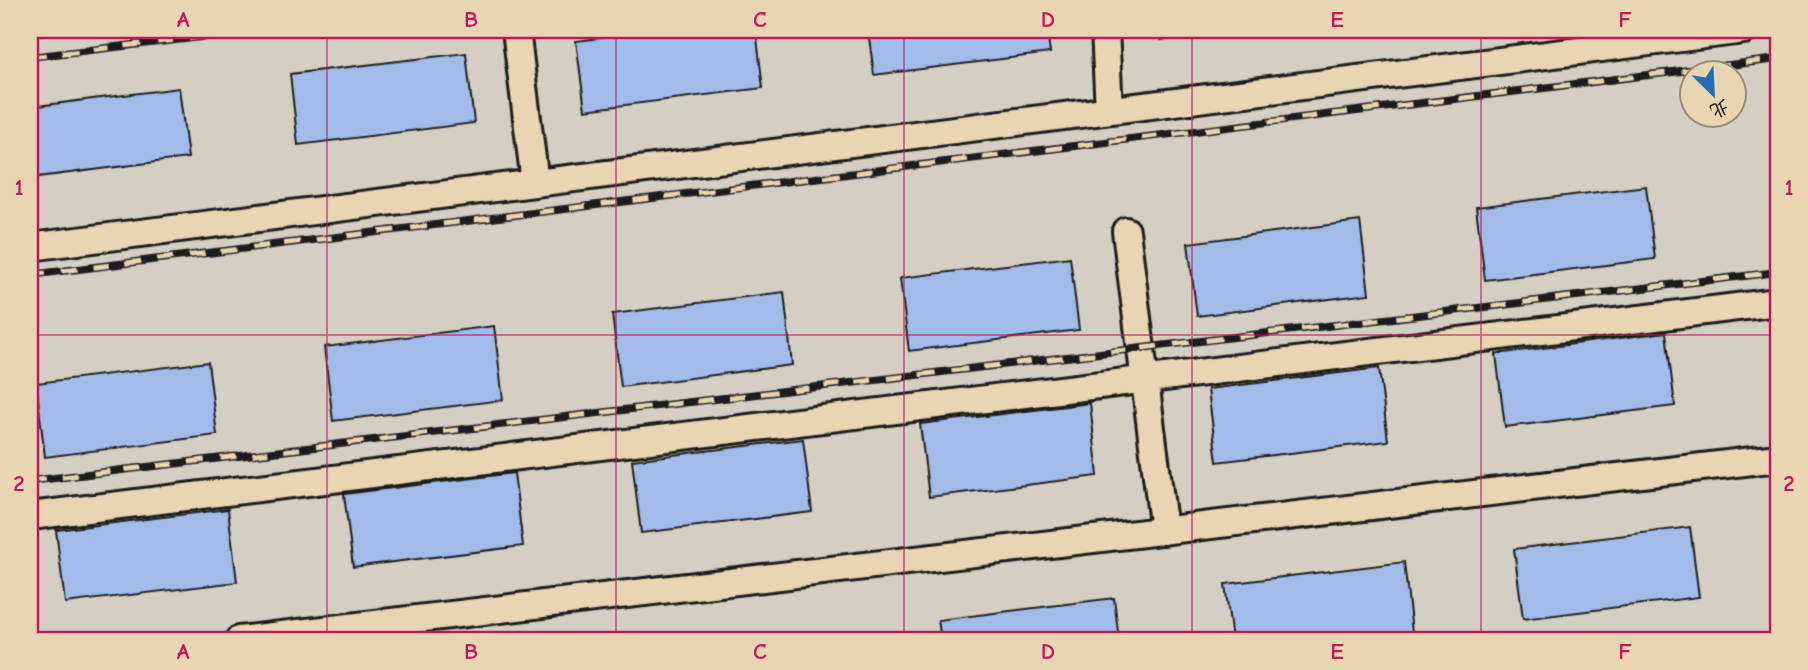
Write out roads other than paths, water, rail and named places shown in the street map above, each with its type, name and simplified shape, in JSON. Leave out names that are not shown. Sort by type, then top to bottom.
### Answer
[{"type":"lane","points":[[516,30],[535,183]]},
{"type":"lane","points":[[1105,30],[1109,110]]},
{"type":"lane","points":[[30,247],[1744,30]]},
{"type":"lane","points":[[1126,231],[1164,531]]},
{"type":"lane","points":[[30,516],[1778,302]]},
{"type":"lane","points":[[239,640],[1778,458]]},
{"type":"railway","points":[[30,57],[261,30]]},
{"type":"railway","points":[[30,275],[1778,59]]},
{"type":"railway","points":[[30,481],[1778,272]]}]
